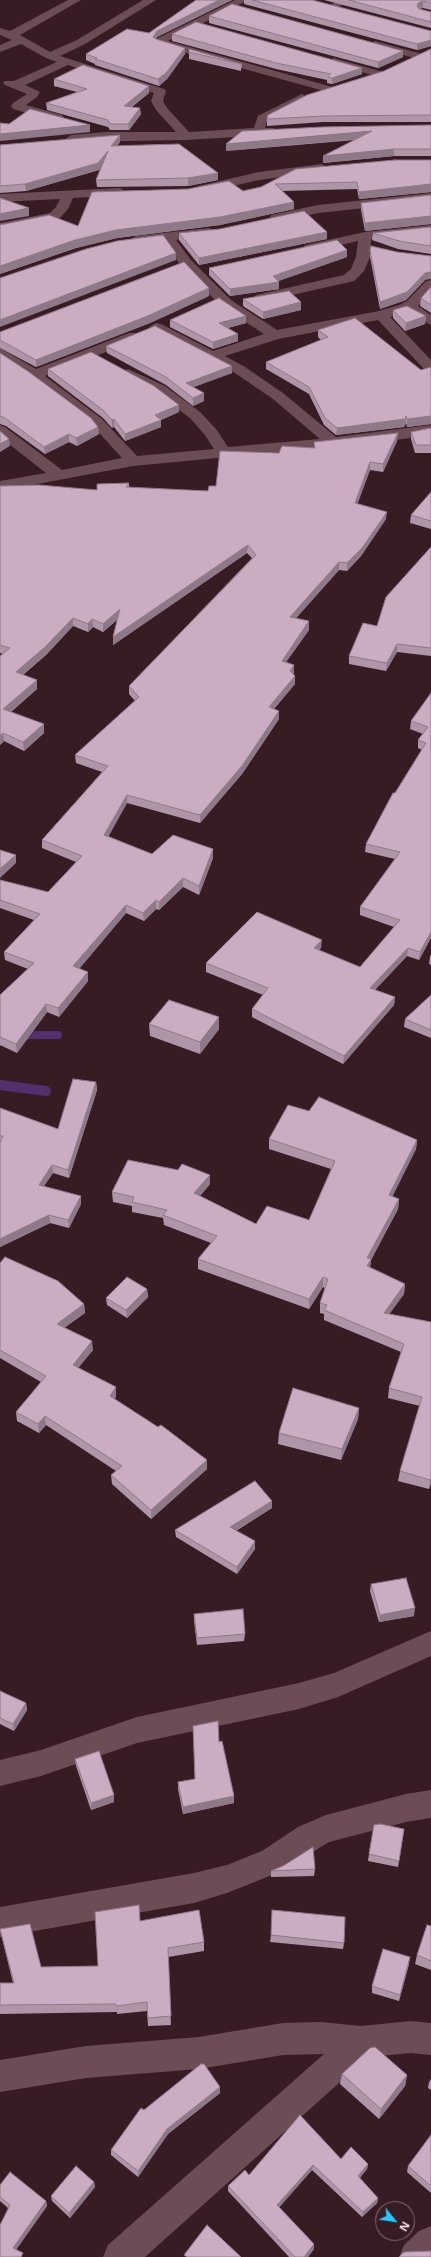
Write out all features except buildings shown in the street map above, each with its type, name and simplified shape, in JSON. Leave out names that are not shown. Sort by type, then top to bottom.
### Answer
[{"type":"street","points":[[0,49],[76,0]]},
{"type":"street","points":[[50,56],[86,39],[151,0]]},
{"type":"street","points":[[331,7],[349,0]]},
{"type":"street","points":[[318,3],[353,13]]},
{"type":"street","points":[[245,5],[232,6],[162,40],[161,43],[332,90]]},
{"type":"street","points":[[197,24],[212,28]]},
{"type":"street","points":[[0,31],[17,37],[50,56],[145,84],[160,91],[157,101],[162,110],[186,136]]},
{"type":"street","points":[[366,42],[418,56]]},
{"type":"street","points":[[359,81],[379,74],[431,50]]},
{"type":"street","points":[[326,59],[379,74]]},
{"type":"street","points":[[15,85],[68,61]]},
{"type":"street","points":[[0,80],[34,92],[17,106],[71,122]]},
{"type":"street","points":[[261,132],[259,127],[260,122],[271,114],[302,98],[346,85]]},
{"type":"street","points":[[85,126],[122,136]]},
{"type":"street","points":[[56,141],[122,136],[186,136],[281,130]]},
{"type":"street","points":[[188,191],[259,176],[336,167]]},
{"type":"street","points":[[0,198],[130,192]]},
{"type":"street","points":[[0,228],[54,216],[62,209],[68,194]]},
{"type":"street","points":[[261,221],[318,209],[431,197]]},
{"type":"street","points":[[294,252],[368,243],[431,229]]},
{"type":"street","points":[[123,242],[220,230]]},
{"type":"street","points":[[168,237],[186,263],[224,300],[274,335]]},
{"type":"street","points":[[207,304],[224,300],[282,294],[349,278],[358,271],[368,243]]},
{"type":"street","points":[[171,269],[186,263]]},
{"type":"street","points":[[196,272],[211,270]]},
{"type":"street","points":[[212,356],[274,335],[381,315],[408,306],[431,284]]},
{"type":"street","points":[[408,306],[431,320]]},
{"type":"street","points":[[381,315],[431,368]]},
{"type":"street","points":[[35,375],[156,327],[170,320]]},
{"type":"street","points":[[156,327],[240,370],[278,396],[332,440]]},
{"type":"street","points":[[0,352],[35,375],[97,422],[133,460]]},
{"type":"street","points":[[92,353],[160,389],[179,402],[211,432],[223,451]]},
{"type":"street","points":[[0,430],[59,475]]},
{"type":"street","points":[[0,486],[133,460],[332,440],[374,438],[431,430]]},
{"type":"street","points":[[0,1773],[41,1763],[131,1732],[299,1696],[338,1684],[431,1643]]},
{"type":"street","points":[[0,1922],[194,1888],[227,1879],[272,1861],[308,1837],[326,1829],[406,1808],[431,1804]]},
{"type":"street","points":[[0,2076],[86,2062],[199,2052],[283,2039],[320,2038],[361,2042],[411,2037],[431,2038]]},
{"type":"street","points":[[120,2257],[361,2042]]},
{"type":"street","points":[[416,2257],[431,2243]]},
{"type":"waterway","points":[[0,1042],[29,1035],[58,1035]]},
{"type":"waterway","points":[[0,1085],[46,1091]]}]
